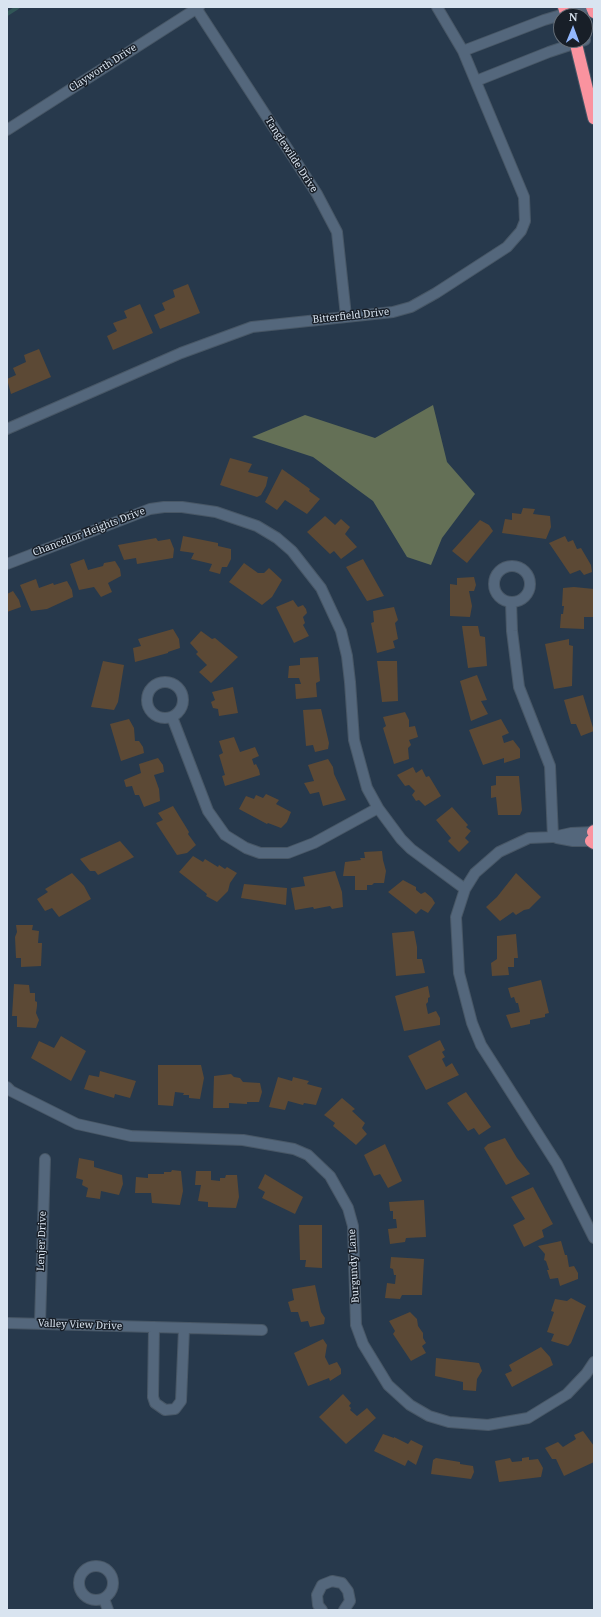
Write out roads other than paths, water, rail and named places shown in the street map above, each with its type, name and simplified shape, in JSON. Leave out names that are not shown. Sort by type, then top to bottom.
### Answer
[{"type":"highway","points":[[592,7],[594,12]]},
{"type":"highway","points":[[581,48],[594,118]]},
{"type":"street","points":[[437,7],[463,51],[553,17]]},
{"type":"street","name":"Clayworth Drive","points":[[7,130],[197,8]]},
{"type":"street","name":"Tanglewilde Drive","points":[[197,8],[317,194],[337,232],[346,316]]},
{"type":"street","points":[[476,81],[562,48]]},
{"type":"street","name":"Bitterfield Drive","points":[[7,429],[181,353],[231,333],[252,327],[393,312],[424,301],[507,248],[521,231],[525,221],[524,197],[463,51]]},
{"type":"street","name":"Chancellor Heights Drive","points":[[7,564],[150,509],[164,507],[182,507],[222,513],[257,526],[277,538],[292,551],[322,588],[341,631],[349,675],[354,740],[367,788],[378,808],[401,839],[411,849],[465,889]]},
{"type":"street","points":[[511,602],[512,631],[519,687],[550,766],[553,837]]},
{"type":"street","points":[[172,717],[208,810],[225,835],[246,848],[260,853],[288,853],[314,843],[378,808]]},
{"type":"street","points":[[593,837],[571,833],[553,837],[529,838],[499,852],[481,866],[465,889],[456,918],[458,973],[472,1023],[481,1045],[557,1164],[594,1238]]},
{"type":"street","name":"Burgundy Lane","points":[[7,1087],[11,1091],[77,1124],[131,1136],[243,1140],[294,1149],[308,1155],[330,1176],[348,1208],[353,1226],[356,1325],[363,1344],[388,1385],[410,1405],[429,1416],[449,1422],[488,1425],[528,1418],[567,1394],[586,1374],[594,1362]]},
{"type":"street","name":"Lenjer Drive","points":[[40,1323],[45,1159]]},
{"type":"street","name":"Valley View Drive","points":[[7,1323],[262,1330]]},
{"type":"street","points":[[154,1328],[152,1397],[155,1403],[165,1410],[175,1409],[181,1400],[184,1329]]},
{"type":"street","points":[[322,1610],[318,1605],[317,1595],[322,1585],[332,1581],[342,1583],[348,1591],[350,1600],[344,1610]]},
{"type":"street","points":[[104,1599],[108,1610]]},
{"type":"waterway","points":[[7,14],[18,7]]}]
